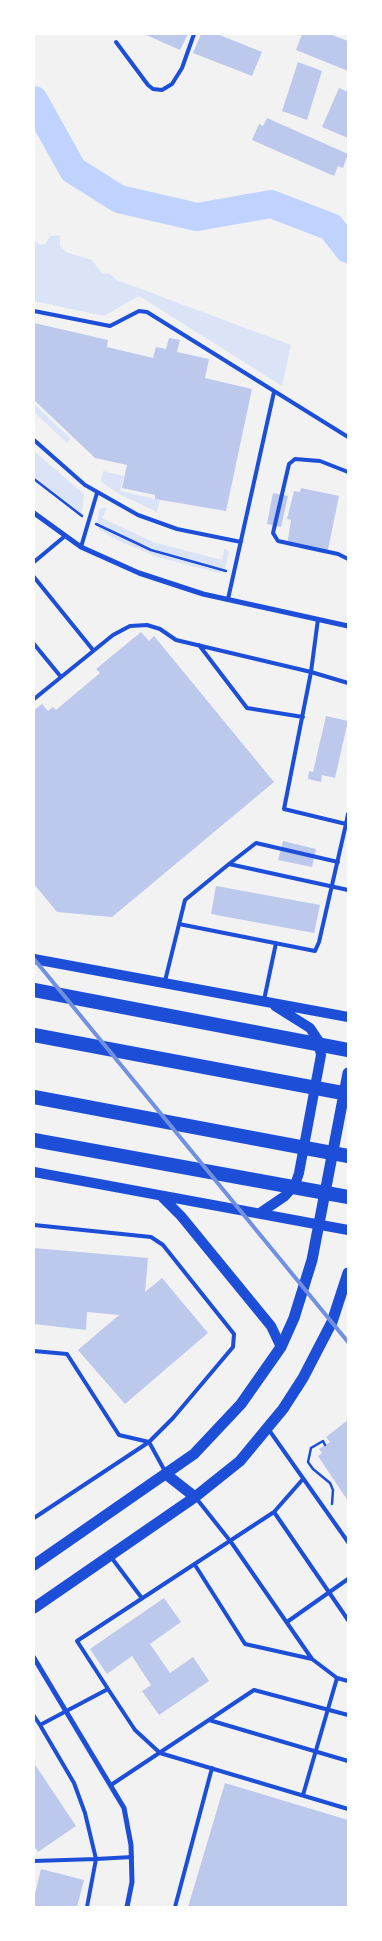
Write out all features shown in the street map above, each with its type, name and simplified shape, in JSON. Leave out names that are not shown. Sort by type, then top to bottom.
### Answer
[{"type":"highway","points":[[34,990],[348,1050]]},
{"type":"highway","points":[[34,1035],[348,1094]]},
{"type":"highway","points":[[34,1096],[348,1156]]},
{"type":"highway","points":[[34,1140],[348,1197]]},
{"type":"main road","points":[[34,960],[348,1017]]},
{"type":"main road","points":[[260,1213],[276,1204],[295,1185],[299,1173],[321,1056],[318,1040],[310,1028],[267,1003]]},
{"type":"main road","points":[[34,1565],[194,1454],[241,1404],[281,1348],[305,1287],[348,1073]]},
{"type":"main road","points":[[34,1172],[348,1230]]},
{"type":"main road","points":[[160,1195],[182,1216],[270,1326],[281,1348]]},
{"type":"main road","points":[[34,1608],[195,1497],[240,1461],[283,1409],[321,1346],[348,1274]]},
{"type":"main road","points":[[167,1474],[195,1497]]},
{"type":"street","points":[[34,513],[81,547],[138,573],[172,585],[348,626]]},
{"type":"street","points":[[34,1658],[124,1808],[132,1857],[132,1882],[127,1907]]},
{"type":"lane","points":[[116,42],[148,85],[154,89],[162,90],[172,84],[182,68],[194,34]]},
{"type":"lane","points":[[34,310],[110,326],[139,311],[147,312],[348,437]]},
{"type":"lane","points":[[228,599],[274,392]]},
{"type":"lane","points":[[34,440],[97,493],[156,522],[197,534],[241,542]]},
{"type":"lane","points":[[348,472],[320,461],[295,459],[290,464],[273,533],[278,541],[338,554],[348,559]]},
{"type":"lane","points":[[81,547],[97,493]]},
{"type":"lane","points":[[34,562],[65,536]]},
{"type":"lane","points":[[34,577],[93,650]]},
{"type":"lane","points":[[318,619],[311,672],[284,809],[346,824]]},
{"type":"lane","points":[[34,699],[113,635],[130,626],[147,625],[160,629],[176,640],[311,672],[348,683]]},
{"type":"lane","points":[[34,644],[61,677]]},
{"type":"lane","points":[[199,646],[247,708],[302,717]]},
{"type":"lane","points":[[179,924],[314,950],[319,942],[333,886],[348,814]]},
{"type":"lane","points":[[164,984],[185,900],[256,843],[338,862]]},
{"type":"lane","points":[[229,864],[348,890]]},
{"type":"lane","points":[[267,1003],[276,943]]},
{"type":"lane","points":[[34,1225],[151,1237],[163,1245],[234,1334],[233,1347],[173,1418],[149,1442],[34,1518]]},
{"type":"lane","points":[[34,1351],[67,1354],[119,1435],[149,1442],[167,1474]]},
{"type":"lane","points":[[268,1428],[348,1542]]},
{"type":"lane","points":[[303,1478],[274,1512],[231,1542],[141,1597],[77,1640],[135,1730],[160,1753],[348,1808]]},
{"type":"lane","points":[[195,1497],[231,1542],[312,1659],[337,1678],[348,1681]]},
{"type":"lane","points":[[274,1512],[348,1620]]},
{"type":"lane","points":[[110,1556],[141,1597]]},
{"type":"lane","points":[[194,1565],[245,1644],[312,1659]]},
{"type":"lane","points":[[287,1622],[348,1579]]},
{"type":"lane","points":[[303,1795],[337,1678]]},
{"type":"lane","points":[[40,1725],[108,1689]]},
{"type":"lane","points":[[111,1785],[254,1690],[348,1715]]},
{"type":"lane","points":[[34,1716],[74,1783],[85,1814],[96,1859],[87,1907]]},
{"type":"lane","points":[[208,1720],[348,1761]]},
{"type":"lane","points":[[175,1907],[212,1768]]},
{"type":"lane","points":[[34,1861],[132,1857]]},
{"type":"path","points":[[34,479],[89,520],[151,550],[234,573]]},
{"type":"path","points":[[325,1445],[323,1441],[312,1448],[308,1462],[313,1469],[330,1483],[333,1490],[334,1499],[329,1515]]},
{"type":"shaded area","points":[[60,235],[60,246],[66,252],[92,260],[100,271],[105,274],[109,273],[117,280],[291,345],[282,386],[139,296],[104,316],[34,301],[34,241],[41,245],[45,244],[50,236]]},
{"type":"shaded area","points":[[34,404],[71,439],[67,443],[34,412]]},
{"type":"shaded area","points":[[34,451],[84,494],[82,514],[34,477]]},
{"type":"shaded area","points":[[103,471],[124,476],[120,491],[160,500],[157,512],[121,495],[101,482]]},
{"type":"shaded area","points":[[104,507],[107,508],[102,518],[153,542],[222,560],[224,549],[226,549],[229,552],[225,569],[182,559],[123,537],[97,523],[99,510]]},
{"type":"shaded area","points":[[97,526],[153,552],[223,572],[219,573],[157,557],[117,540],[100,530]]},
{"type":"building","points":[[144,34],[188,34],[180,50]]},
{"type":"building","points":[[201,34],[217,34],[262,52],[252,76],[193,53]]},
{"type":"building","points":[[302,34],[329,34],[348,41],[348,71],[296,50]]},
{"type":"building","points":[[298,62],[322,71],[307,120],[282,111]]},
{"type":"building","points":[[339,88],[348,92],[348,138],[322,127]]},
{"type":"building","points":[[267,118],[348,154],[343,168],[338,166],[334,176],[252,140],[259,124],[263,126]]},
{"type":"building","points":[[34,323],[108,340],[107,347],[153,358],[156,347],[166,349],[169,338],[180,340],[177,352],[209,359],[205,378],[252,389],[226,511],[155,499],[155,495],[122,488],[127,465],[95,458],[34,400]]},
{"type":"building","points":[[301,488],[339,496],[327,554],[287,545],[291,520],[287,519],[294,491],[300,492]]},
{"type":"building","points":[[273,493],[288,496],[281,527],[267,524]]},
{"type":"building","points":[[141,632],[149,641],[154,636],[274,782],[112,917],[57,912],[34,884],[34,710],[42,704],[48,711],[53,707],[56,710],[100,673],[96,669]]},
{"type":"building","points":[[326,716],[348,721],[335,778],[322,775],[321,782],[308,779],[309,771],[313,772]]},
{"type":"building","points":[[283,841],[316,849],[312,867],[278,860]]},
{"type":"building","points":[[216,886],[320,905],[314,933],[211,914]]},
{"type":"building","points":[[34,1248],[148,1258],[145,1292],[162,1278],[208,1333],[125,1404],[78,1350],[119,1315],[87,1312],[86,1330],[34,1324]]},
{"type":"building","points":[[348,1420],[348,1501],[318,1456],[322,1453],[319,1449],[330,1442],[326,1437]]},
{"type":"building","points":[[164,1598],[181,1622],[150,1644],[170,1673],[193,1657],[209,1681],[159,1715],[142,1691],[151,1685],[132,1656],[107,1674],[90,1649]]},
{"type":"building","points":[[34,1763],[76,1826],[38,1852],[34,1846]]},
{"type":"building","points":[[225,1783],[348,1820],[348,1907],[188,1907]]},
{"type":"building","points":[[41,1869],[84,1880],[77,1907],[34,1907],[34,1898]]},
{"type":"waterway","points":[[34,100],[73,170],[119,199],[197,217],[271,204],[331,227],[348,249]]},
{"type":"railway","points":[[34,959],[348,1342]]}]
